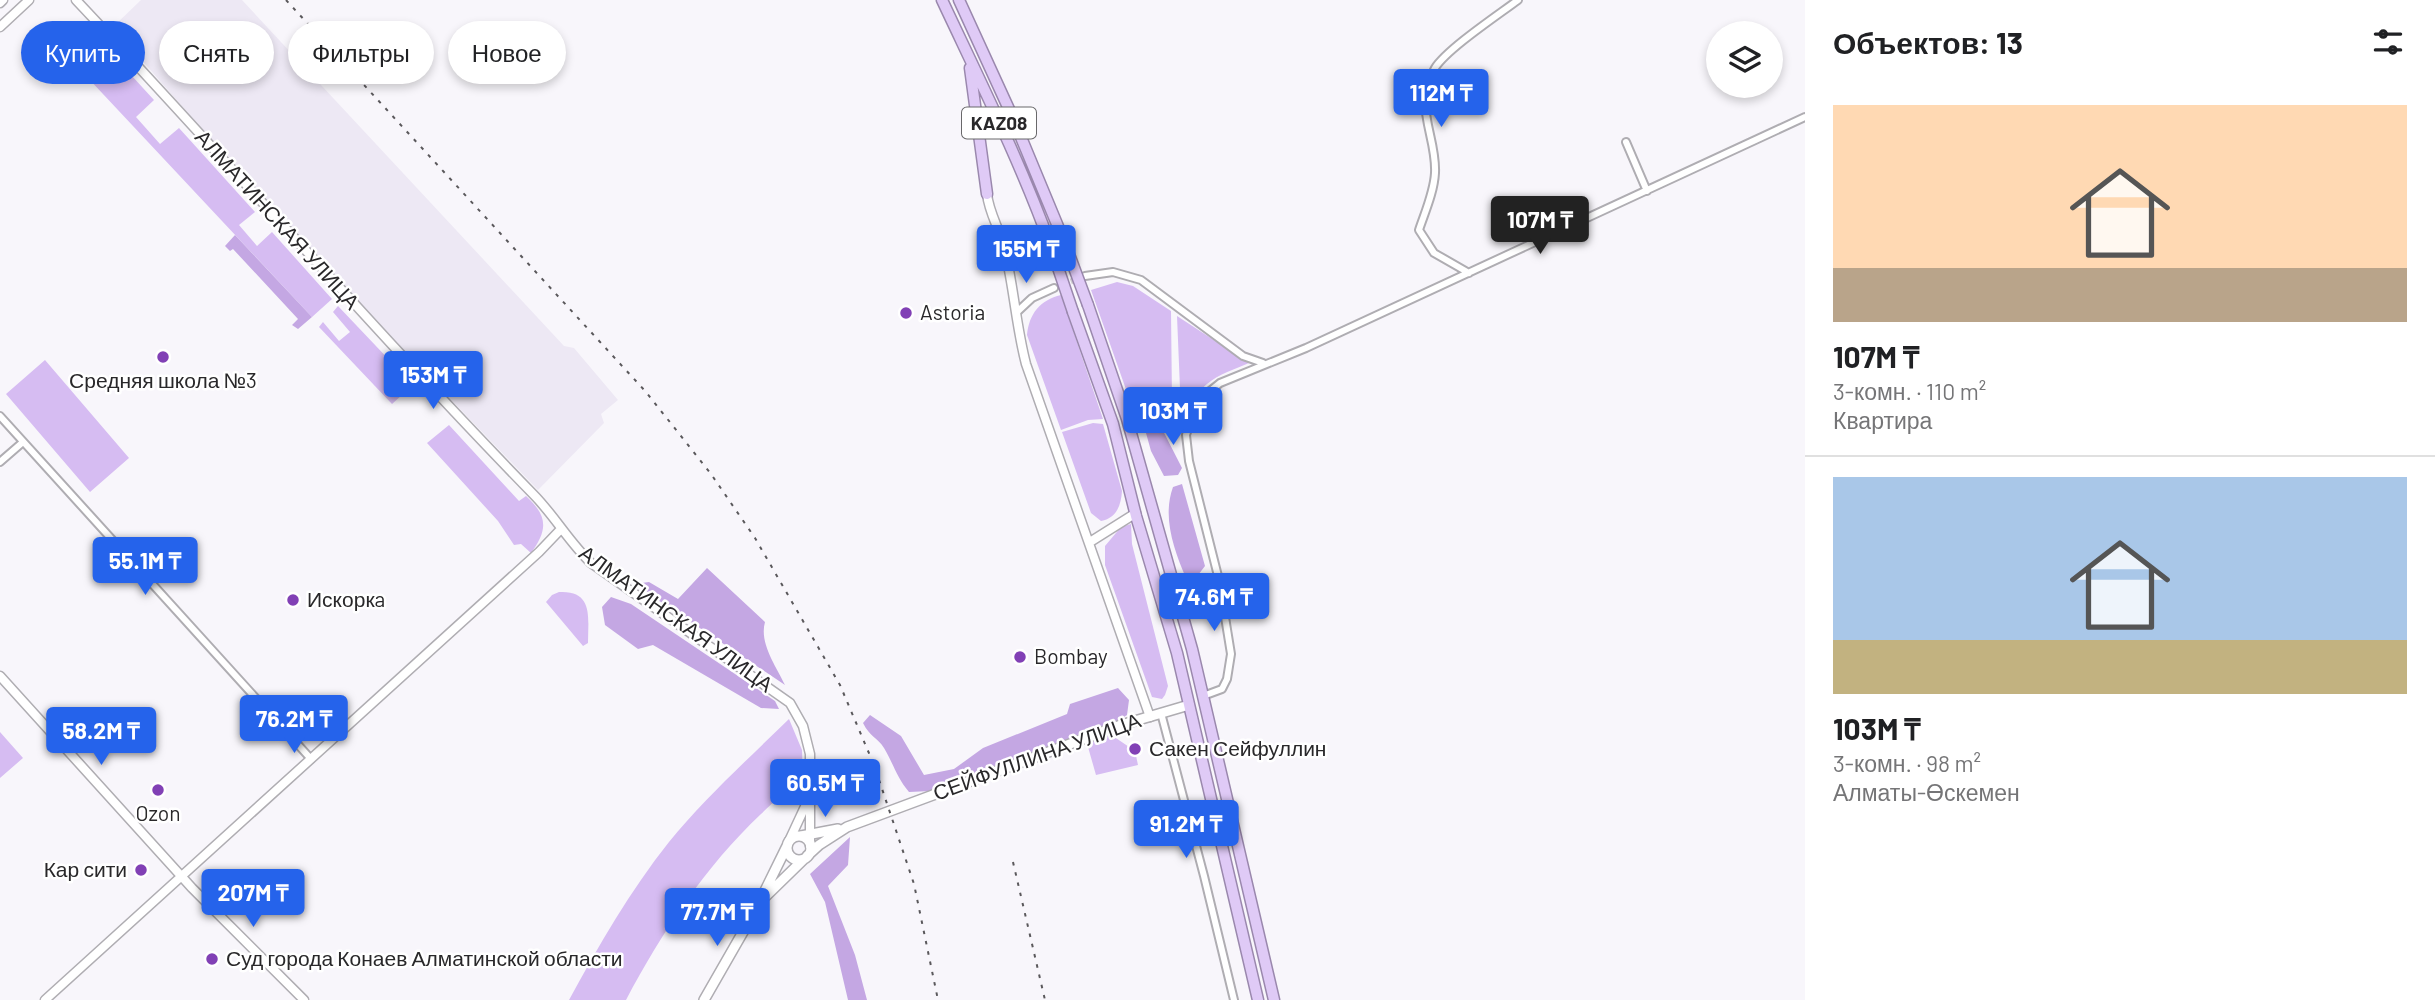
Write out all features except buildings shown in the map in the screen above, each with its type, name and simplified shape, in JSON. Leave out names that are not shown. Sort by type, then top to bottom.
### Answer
[{"type":"highway","name":"KAZ08","points":[[942,0],[1041,219],[1113,424],[1165,608],[1258,1000]]},
{"type":"highway","name":"KAZ08","points":[[959,0],[1013,118],[1064,241],[1127,419],[1192,649],[1274,1000]]},
{"type":"highway","points":[[970,61],[987,194]]},
{"type":"main road","name":"СЕЙФУЛЛИНА УЛИЦА","points":[[847,827],[1121,725],[1189,705]]},
{"type":"main road","points":[[704,1000],[755,911],[788,844],[800,836],[847,827]]},
{"type":"main road","points":[[755,911],[768,894],[819,845],[847,827]]},
{"type":"main road","points":[[788,844],[792,858],[800,860],[806,857],[810,846],[807,840],[800,836]]},
{"type":"street","points":[[0,27],[29,0]]},
{"type":"street","name":"АЛМАТИНСКАЯ УЛИЦА","points":[[76,0],[473,434],[543,504],[591,563],[790,703],[807,739],[811,770],[810,846]]},
{"type":"street","points":[[1469,273],[1434,253],[1419,230],[1435,173],[1425,117],[1426,95],[1436,66],[1478,29],[1518,0]]},
{"type":"street","points":[[1203,696],[1222,689],[1227,678],[1231,654],[1219,580],[1191,470],[1186,435],[1193,413],[1205,395],[1220,383],[1306,348],[1805,117]]},
{"type":"street","points":[[1626,142],[1647,191]]},
{"type":"street","points":[[987,194],[989,208],[1005,248],[1017,312],[1017,330],[1026,364],[1150,717]]},
{"type":"street","points":[[1085,276],[1113,272],[1141,280],[1243,356],[1265,364]]},
{"type":"street","points":[[1017,312],[1031,298],[1054,288]]},
{"type":"street","points":[[0,416],[311,759]]},
{"type":"street","points":[[0,461],[23,442]]},
{"type":"street","points":[[1090,541],[1136,513]]},
{"type":"street","points":[[45,1000],[539,552],[561,529]]},
{"type":"street","points":[[0,676],[182,877],[304,1000]]},
{"type":"street","points":[[1161,713],[1234,1000]]},
{"type":"street","points":[[788,844],[806,807],[810,792]]},
{"type":"shaded area","points":[[141,0],[242,0],[262,21],[159,21],[159,80],[145,64],[145,21],[119,21]]},
{"type":"shaded area","points":[[274,34],[288,49],[288,84],[320,84],[564,346],[574,348],[618,400],[601,414],[604,423],[538,490],[357,302],[345,294],[163,84],[274,84]]},
{"type":"shaded area","points":[[94,84],[139,84],[154,100],[136,117],[160,144],[179,128],[255,212],[239,225],[257,246],[272,232],[332,299],[312,317]]},
{"type":"shaded area","points":[[235,235],[312,317],[298,329],[292,325],[298,319],[233,249],[230,251],[225,246]]},
{"type":"shaded area","points":[[1117,282],[1133,286],[1171,311],[1172,401],[1159,409],[1138,408],[1129,398],[1091,290]]},
{"type":"shaded area","points":[[1061,295],[1103,419],[1088,420],[1061,430],[1027,335],[1030,321],[1037,309],[1047,300]]},
{"type":"shaded area","points":[[338,306],[413,385],[392,404],[319,327],[323,322],[339,341],[350,332],[333,312]]},
{"type":"shaded area","points":[[1177,316],[1249,363],[1212,380],[1181,413]]},
{"type":"shaded area","points":[[45,360],[129,458],[90,492],[6,394]]},
{"type":"shaded area","points":[[1157,419],[1182,468],[1178,475],[1164,476],[1151,451],[1146,433]]},
{"type":"shaded area","points":[[1093,423],[1103,424],[1122,491],[1117,510],[1111,517],[1101,521],[1091,513],[1062,432]]},
{"type":"shaded area","points":[[449,425],[519,501],[526,496],[538,510],[542,517],[543,530],[531,553],[521,544],[514,545],[498,521],[427,443]]},
{"type":"shaded area","points":[[1182,484],[1205,566],[1195,579],[1186,578],[1177,556],[1169,522],[1173,487]]},
{"type":"shaded area","points":[[1131,524],[1132,544],[1168,686],[1162,699],[1152,697],[1105,565],[1105,546],[1121,527]]},
{"type":"shaded area","points":[[707,568],[765,622],[766,646],[785,685],[634,584],[649,582],[678,599]]},
{"type":"shaded area","points":[[1213,591],[1213,611],[1194,611],[1190,598],[1195,593]]},
{"type":"shaded area","points":[[559,592],[578,596],[587,607],[588,643],[583,646],[546,602]]},
{"type":"shaded area","points":[[611,597],[631,604],[775,701],[779,709],[761,708],[653,645],[638,649],[605,625],[602,607]]},
{"type":"shaded area","points":[[1118,688],[1129,700],[1127,715],[1115,723],[931,791],[909,792],[884,748],[863,723],[870,715],[901,736],[924,775],[954,769],[983,748],[1067,714],[1070,704]]},
{"type":"shaded area","points":[[789,719],[802,750],[803,781],[786,791],[761,814],[703,878],[654,950],[626,1000],[569,1000],[616,919],[669,842],[712,794]]},
{"type":"shaded area","points":[[0,732],[23,758],[0,778]]},
{"type":"shaded area","points":[[1110,734],[1135,751],[1138,765],[1096,775],[1089,742]]},
{"type":"shaded area","points":[[850,837],[848,865],[828,886],[855,955],[867,1000],[848,1000],[825,902],[810,874]]},
{"type":"tunnel","points":[[1054,288],[1080,278]]},
{"type":"railway","points":[[286,0],[646,392],[711,474],[755,538],[840,685],[874,765],[914,884],[938,1000]]},
{"type":"railway","points":[[1013,862],[1045,1000]]},
{"type":"place","name":"Astoria","points":[[906,313]]},
{"type":"place","name":"Средняя школа №3","points":[[163,357]]},
{"type":"place","name":"Искоркa","points":[[293,600]]},
{"type":"place","name":"Bombay","points":[[1020,657]]},
{"type":"place","name":"Сакен Сейфуллин","points":[[1135,749]]},
{"type":"place","name":"Ozon","points":[[158,790]]},
{"type":"place","name":"Кар сити","points":[[141,870]]},
{"type":"place","name":"Суд города Конаев Алматинской области","points":[[212,959]]}]
